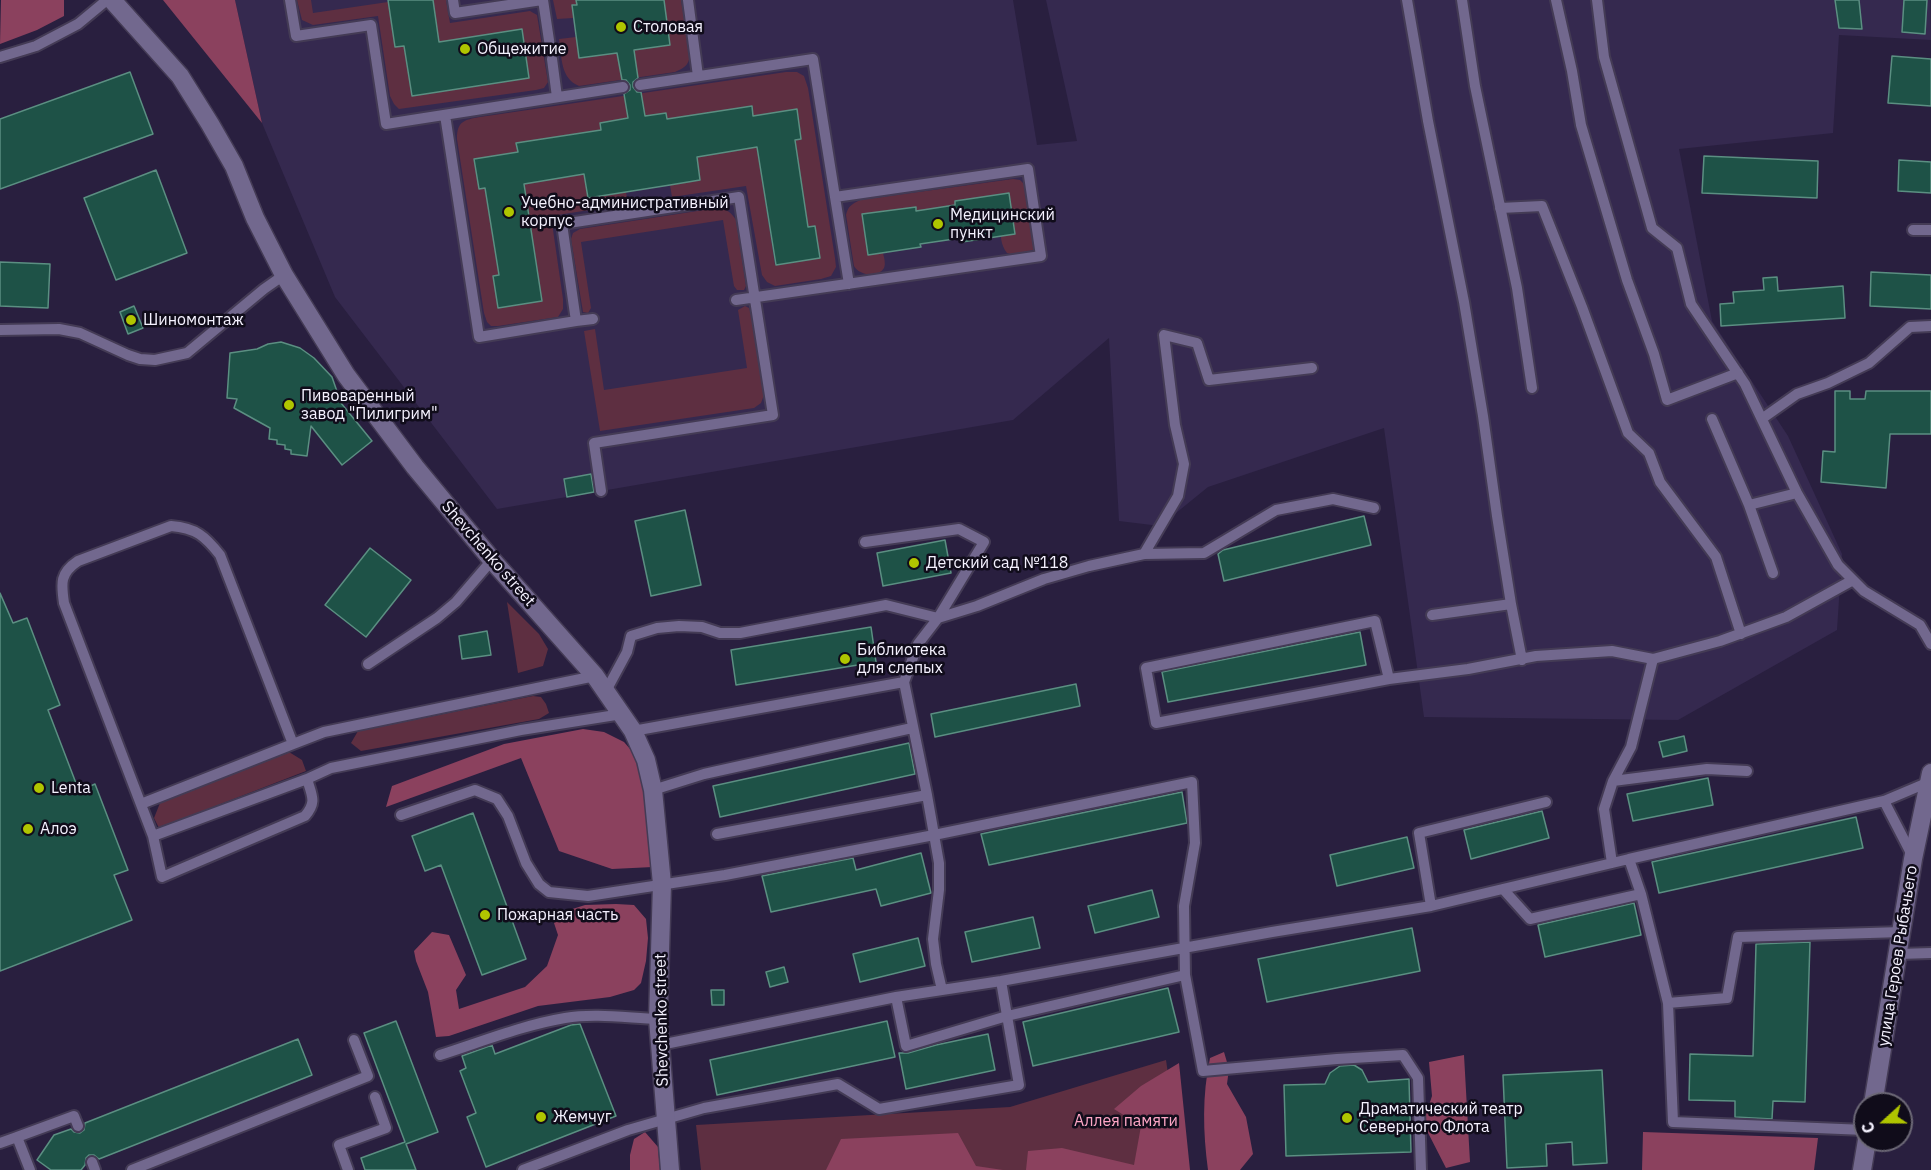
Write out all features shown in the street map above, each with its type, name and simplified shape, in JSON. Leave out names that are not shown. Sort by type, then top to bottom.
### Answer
[{"type":"main road","name":"Shevchenko street","points":[[112,0],[180,76],[210,124],[234,166],[255,218],[284,275],[346,375],[415,467],[492,560],[595,676],[633,731],[646,760],[653,790],[662,884],[658,1019],[670,1170]]},
{"type":"main road","name":"улица Героев Рыбачьего","points":[[1875,1092],[1913,859],[1930,778]]},
{"type":"main road","points":[[1862,1170],[1865,1152]]},
{"type":"lane","points":[[0,57],[36,45],[78,24],[107,0]]},
{"type":"lane","points":[[290,0],[296,36],[371,25],[386,124],[623,87]]},
{"type":"lane","points":[[453,0],[455,13],[543,0],[550,47]]},
{"type":"lane","points":[[688,0],[698,76]]},
{"type":"lane","points":[[1407,0],[1484,416],[1497,516],[1522,660]]},
{"type":"lane","points":[[1461,0],[1475,86],[1517,288],[1532,388]]},
{"type":"lane","points":[[1556,0],[1584,136],[1623,269],[1654,354],[1667,400],[1738,373]]},
{"type":"lane","points":[[1597,0],[1604,57],[1652,228],[1677,248],[1690,304],[1738,373],[1763,418],[1797,493],[1838,566],[1864,591],[1920,625],[1931,644]]},
{"type":"lane","points":[[640,85],[813,58],[849,284]]},
{"type":"lane","points":[[552,59],[557,97]]},
{"type":"lane","points":[[445,115],[479,337],[593,319]]},
{"type":"lane","points":[[736,300],[1041,256],[1028,169],[835,197]]},
{"type":"lane","points":[[576,321],[562,224],[739,197],[773,415],[594,442],[601,491]]},
{"type":"lane","points":[[1500,208],[1542,206],[1628,433],[1649,453],[1660,482],[1716,557],[1741,634]]},
{"type":"lane","points":[[1913,230],[1931,230]]},
{"type":"lane","points":[[0,330],[58,329],[80,333],[128,355],[155,360],[187,353],[284,275]]},
{"type":"lane","points":[[1763,418],[1797,394],[1828,383],[1869,363],[1910,327],[1931,326]]},
{"type":"lane","points":[[1144,554],[1178,496],[1184,464],[1175,425],[1164,335],[1197,343],[1209,380],[1312,368]]},
{"type":"lane","points":[[1712,419],[1749,505],[1773,573]]},
{"type":"lane","points":[[1749,505],[1797,493]]},
{"type":"lane","points":[[606,691],[627,652],[631,636],[657,628],[702,627],[720,633],[740,633],[886,605],[938,618],[977,606],[1044,579],[1089,566],[1144,554],[1204,553],[1276,510],[1333,499],[1374,508]]},
{"type":"lane","points":[[292,744],[220,555],[207,539],[186,527],[171,526],[70,566],[63,577],[64,603],[153,836],[162,877],[305,816],[314,801],[307,779]]},
{"type":"lane","points":[[865,542],[959,529],[984,542],[938,618],[918,644],[904,682],[939,863],[939,890],[933,939],[942,990]]},
{"type":"lane","points":[[368,664],[444,613],[471,586],[492,560]]},
{"type":"lane","points":[[1389,679],[1375,621],[1146,668],[1156,723],[1389,679],[1468,669],[1536,656],[1612,651],[1653,659],[1741,634],[1786,617],[1852,580]]},
{"type":"lane","points":[[1432,615],[1511,604]]},
{"type":"lane","points":[[1612,864],[1604,809],[1613,781],[1631,747],[1653,659]]},
{"type":"lane","points":[[141,804],[324,732],[595,676]]},
{"type":"lane","points":[[633,731],[904,682]]},
{"type":"lane","points":[[153,836],[307,779],[330,768],[521,730],[622,714]]},
{"type":"lane","points":[[653,790],[704,774],[912,728]]},
{"type":"lane","points":[[1613,781],[1707,769],[1747,771]]},
{"type":"lane","points":[[660,1045],[896,997],[1001,981],[1431,906],[1884,801],[1930,778]]},
{"type":"lane","points":[[401,815],[475,790],[497,800],[508,816],[526,863],[539,884],[549,892],[588,896],[725,875],[1192,782],[1195,843],[1184,906],[1185,975],[1203,1071],[1403,1055],[1418,1078],[1421,1170]]},
{"type":"lane","points":[[717,834],[927,795]]},
{"type":"lane","points":[[1884,801],[1913,859]]},
{"type":"lane","points":[[1431,906],[1419,833],[1546,802]]},
{"type":"lane","points":[[1629,859],[1641,894],[1668,1003],[1673,1122],[1853,1130]]},
{"type":"lane","points":[[1503,889],[1530,919],[1641,894]]},
{"type":"lane","points":[[1668,1003],[1727,998],[1738,937],[1902,932]]},
{"type":"lane","points":[[1899,954],[1931,953]]},
{"type":"lane","points":[[896,997],[906,1046],[1007,1016],[1185,975]]},
{"type":"lane","points":[[523,1170],[628,1130],[704,1108],[838,1084],[879,1109],[1019,1085],[1001,981]]},
{"type":"lane","points":[[440,1055],[535,1025],[565,1018],[582,1016],[658,1019]]},
{"type":"lane","points":[[132,1170],[368,1076],[354,1040]]},
{"type":"lane","points":[[348,1170],[339,1145],[387,1128],[375,1097]]},
{"type":"lane","points":[[0,1143],[74,1116],[78,1126]]},
{"type":"lane","points":[[17,1137],[30,1170]]},
{"type":"shaded area","points":[[1,0],[64,0],[64,16],[37,30],[0,44]]},
{"type":"shaded area","points":[[163,0],[235,0],[262,123]]},
{"type":"shaded area","points":[[235,0],[1013,0],[1037,145],[1077,141],[1046,0],[1930,0],[1931,40],[1839,35],[1833,133],[1679,149],[1712,321],[1788,436],[1842,554],[1837,630],[1678,720],[1424,717],[1384,428],[1208,487],[1160,526],[1119,521],[1109,338],[1013,420],[497,509],[335,297],[262,123]]},
{"type":"shaded area","points":[[583,729],[604,732],[624,742],[638,758],[645,783],[653,867],[612,869],[559,851],[521,758],[386,807],[392,786],[504,744]]},
{"type":"shaded area","points":[[585,905],[634,905],[646,919],[648,938],[646,961],[641,983],[634,990],[610,997],[538,1006],[449,1036],[436,1037],[428,992],[414,951],[432,932],[449,935],[466,975],[456,990],[459,1009],[525,987],[547,966],[558,935],[554,923],[560,913]]},
{"type":"shaded area","points":[[1224,1052],[1229,1069],[1227,1084],[1246,1117],[1253,1154],[1240,1170],[1208,1170],[1204,1114],[1207,1072],[1210,1058]]},
{"type":"shaded area","points":[[1464,1055],[1470,1162],[1446,1168],[1423,1123],[1432,1096],[1429,1062]]},
{"type":"shaded area","points":[[1179,1063],[1190,1170],[1026,1170],[1028,1151],[1062,1148],[1134,1165],[1141,1126],[1114,1109],[1141,1086]]},
{"type":"shaded area","points":[[645,1132],[658,1147],[660,1170],[630,1170],[630,1155],[634,1139]]},
{"type":"shaded area","points":[[1643,1132],[1818,1138],[1814,1170],[1642,1170]]},
{"type":"shaded area","points":[[958,1133],[976,1166],[1003,1170],[826,1170],[841,1139]]},
{"type":"green space","points":[[297,0],[311,0],[313,13],[388,2],[395,47],[404,46],[412,96],[529,78],[522,30],[439,42],[433,0],[446,0],[450,23],[530,11],[537,15],[548,82],[544,88],[536,90],[399,109],[390,96],[378,16],[313,25],[302,20]]},
{"type":"green space","points":[[553,0],[576,0],[577,5],[572,6],[573,18],[557,19]]},
{"type":"green space","points":[[664,0],[681,0],[690,56],[685,66],[675,72],[579,86],[568,78],[563,66],[559,39],[576,37],[580,58],[670,45]]},
{"type":"green space","points":[[797,72],[804,76],[808,88],[835,258],[836,267],[831,276],[775,286],[767,282],[762,275],[746,186],[672,197],[670,185],[700,180],[697,157],[757,147],[775,265],[820,258],[815,226],[808,227],[795,140],[801,139],[797,109],[753,116],[752,107],[667,119],[666,113],[600,123],[601,130],[517,143],[518,152],[479,189],[485,188],[499,275],[493,276],[498,308],[542,301],[524,184],[584,174],[588,198],[626,192],[628,204],[551,216],[563,299],[563,309],[558,317],[498,326],[491,326],[487,322],[457,139],[458,128],[463,122],[480,117]]},
{"type":"green space","points":[[1013,179],[1020,180],[1028,188],[1036,246],[1033,250],[1013,255],[1007,253],[1003,246],[1001,232],[1008,193],[955,201],[955,205],[917,211],[915,207],[862,214],[868,255],[883,253],[885,266],[878,273],[865,274],[854,266],[846,215],[849,207],[860,200]]},
{"type":"green space","points":[[717,208],[728,211],[736,220],[746,286],[744,290],[737,290],[734,286],[723,220],[581,242],[591,308],[588,313],[583,312],[571,239],[573,233],[580,229]]},
{"type":"green space","points":[[745,306],[749,308],[751,314],[764,395],[761,403],[754,408],[600,431],[584,331],[595,329],[604,390],[747,368],[738,310]]},
{"type":"green space","points":[[507,602],[539,634],[548,649],[543,666],[518,673]]},
{"type":"green space","points":[[533,696],[541,697],[549,713],[539,719],[361,751],[351,743],[358,731]]},
{"type":"green space","points":[[289,752],[302,760],[306,771],[159,828],[154,818],[160,803]]},
{"type":"green space","name":"Аллея памяти","points":[[1166,1060],[1182,1170],[701,1170],[696,1125],[1010,1107]]},
{"type":"building","name":"Общежитие","points":[[388,0],[433,0],[439,42],[522,29],[529,78],[412,96],[404,46],[395,47]]},
{"type":"building","name":"Учебно-административный корпус","points":[[576,0],[664,0],[670,45],[634,50],[638,78],[633,82],[633,87],[637,92],[641,92],[645,116],[666,113],[667,119],[752,106],[753,116],[797,109],[801,139],[795,140],[808,227],[815,226],[820,258],[776,265],[757,147],[697,157],[700,180],[670,185],[588,198],[584,174],[524,184],[542,301],[498,308],[493,276],[499,275],[485,188],[479,189],[474,159],[518,152],[516,143],[601,130],[600,123],[628,118],[624,94],[630,90],[630,85],[626,80],[622,80],[617,53],[579,58],[572,5],[577,5]]},
{"type":"building","points":[[1835,0],[1859,0],[1862,29],[1839,28]]},
{"type":"building","points":[[1904,0],[1927,0],[1925,34],[1902,32]]},
{"type":"building","points":[[1892,56],[1931,59],[1931,106],[1888,103]]},
{"type":"building","points":[[130,72],[153,134],[0,189],[0,119]]},
{"type":"building","points":[[1704,156],[1818,161],[1817,198],[1702,193]]},
{"type":"building","points":[[1899,160],[1931,162],[1931,193],[1898,191]]},
{"type":"building","points":[[156,170],[187,253],[116,280],[84,198]]},
{"type":"building","name":"Медицинский пункт","points":[[1009,193],[1015,234],[962,242],[961,238],[868,255],[862,214],[916,207],[916,211],[955,205],[955,201]]},
{"type":"building","points":[[0,262],[50,264],[48,308],[0,306]]},
{"type":"building","points":[[1871,272],[1931,275],[1931,309],[1870,306]]},
{"type":"building","points":[[1777,277],[1778,291],[1843,286],[1845,318],[1721,326],[1720,304],[1734,303],[1733,292],[1764,290],[1763,278]]},
{"type":"building","name":"Шиномонтаж","points":[[134,306],[143,328],[128,334],[120,312]]},
{"type":"building","name":"Пивоваренный завод \"Пилигрим\"","points":[[281,342],[300,348],[314,358],[332,377],[341,403],[372,441],[342,465],[311,426],[307,456],[291,454],[291,450],[285,449],[285,445],[277,444],[277,440],[269,439],[270,428],[234,408],[237,399],[227,398],[230,353]]},
{"type":"building","points":[[1835,391],[1850,391],[1850,399],[1865,399],[1866,391],[1931,391],[1931,434],[1890,434],[1886,488],[1821,482],[1823,451],[1835,452]]},
{"type":"building","points":[[591,474],[594,492],[567,497],[564,479]]},
{"type":"building","points":[[685,510],[701,585],[651,596],[635,521]]},
{"type":"building","points":[[1364,516],[1371,545],[1224,581],[1218,554],[1223,550]]},
{"type":"building","name":"Детский сад №118","points":[[945,540],[951,573],[883,586],[877,553]]},
{"type":"building","points":[[370,548],[411,580],[366,637],[325,605]]},
{"type":"building","name":"Lenta","points":[[0,593],[13,623],[27,618],[60,705],[48,710],[79,791],[95,784],[128,870],[114,875],[132,920],[0,971]]},
{"type":"building","points":[[871,627],[876,662],[736,685],[731,650]]},
{"type":"building","points":[[487,631],[491,655],[462,659],[459,636]]},
{"type":"building","points":[[1360,632],[1366,665],[1168,702],[1162,672]]},
{"type":"building","points":[[1076,684],[1080,706],[935,737],[931,714]]},
{"type":"building","points":[[1684,736],[1687,751],[1663,757],[1659,742]]},
{"type":"building","points":[[909,743],[915,774],[720,817],[713,786]]},
{"type":"building","points":[[1708,778],[1713,805],[1633,821],[1627,794]]},
{"type":"building","points":[[1182,792],[1187,823],[989,865],[981,834]]},
{"type":"building","points":[[1542,811],[1549,838],[1471,859],[1464,830]]},
{"type":"building","name":"Пожарная часть","points":[[473,813],[526,959],[482,975],[441,865],[425,871],[412,836]]},
{"type":"building","points":[[1856,817],[1863,848],[1659,893],[1652,862]]},
{"type":"building","points":[[1407,837],[1414,868],[1337,886],[1330,855]]},
{"type":"building","points":[[921,853],[931,893],[881,906],[876,889],[771,912],[762,876],[853,858],[856,870]]},
{"type":"building","points":[[1152,890],[1159,917],[1095,933],[1088,906]]},
{"type":"building","points":[[1634,903],[1641,935],[1545,957],[1538,925]]},
{"type":"building","points":[[1033,917],[1040,948],[972,962],[965,932]]},
{"type":"building","points":[[1412,928],[1420,971],[1267,1002],[1258,959]]},
{"type":"building","points":[[918,938],[925,966],[860,982],[853,954]]},
{"type":"building","points":[[1810,942],[1805,1102],[1773,1101],[1772,1119],[1735,1117],[1735,1101],[1689,1100],[1690,1054],[1753,1056],[1756,944]]},
{"type":"building","points":[[784,967],[788,982],[770,987],[766,972]]},
{"type":"building","points":[[1168,988],[1179,1032],[1033,1066],[1023,1022]]},
{"type":"building","points":[[711,990],[724,990],[724,1005],[712,1005]]},
{"type":"building","points":[[396,1021],[438,1132],[406,1144],[416,1170],[365,1170],[361,1158],[405,1142],[364,1033]]},
{"type":"building","points":[[887,1021],[895,1057],[717,1095],[710,1060]]},
{"type":"building","points":[[580,1024],[616,1116],[486,1167],[467,1117],[476,1113],[460,1071],[466,1068],[462,1056],[492,1045],[495,1054],[571,1025]]},
{"type":"building","points":[[988,1034],[995,1070],[906,1089],[899,1053],[908,1053]]},
{"type":"building","points":[[298,1039],[312,1075],[99,1159],[94,1155],[89,1155],[81,1170],[51,1170],[37,1160],[54,1135],[71,1129],[80,1133],[84,1130],[85,1123]]},
{"type":"building","name":"Драматический театр Северного Флота","points":[[1354,1065],[1362,1070],[1368,1082],[1409,1079],[1411,1152],[1286,1156],[1284,1085],[1325,1084],[1330,1073],[1340,1066]]},
{"type":"building","points":[[1602,1070],[1607,1163],[1573,1165],[1572,1142],[1546,1144],[1547,1166],[1507,1168],[1503,1075]]},
{"type":"place","name":"Столовая","points":[[621,27]]},
{"type":"place","name":"Общежитие","points":[[465,49]]},
{"type":"place","name":"Учебно-административный корпус","points":[[509,212]]},
{"type":"place","name":"Медицинский пункт","points":[[938,224]]},
{"type":"place","name":"Шиномонтаж","points":[[131,320]]},
{"type":"place","name":"Пивоваренный завод \"Пилигрим\"","points":[[289,405]]},
{"type":"place","name":"Детский сад №118","points":[[914,563]]},
{"type":"place","name":"Библиотека для слепых","points":[[845,659]]},
{"type":"place","name":"Lenta","points":[[39,788]]},
{"type":"place","name":"Алоэ","points":[[28,829]]},
{"type":"place","name":"Пожарная часть","points":[[485,915]]},
{"type":"place","name":"Жемчуг","points":[[541,1117]]},
{"type":"place","name":"Драматический театр Северного Флота","points":[[1347,1118]]}]
